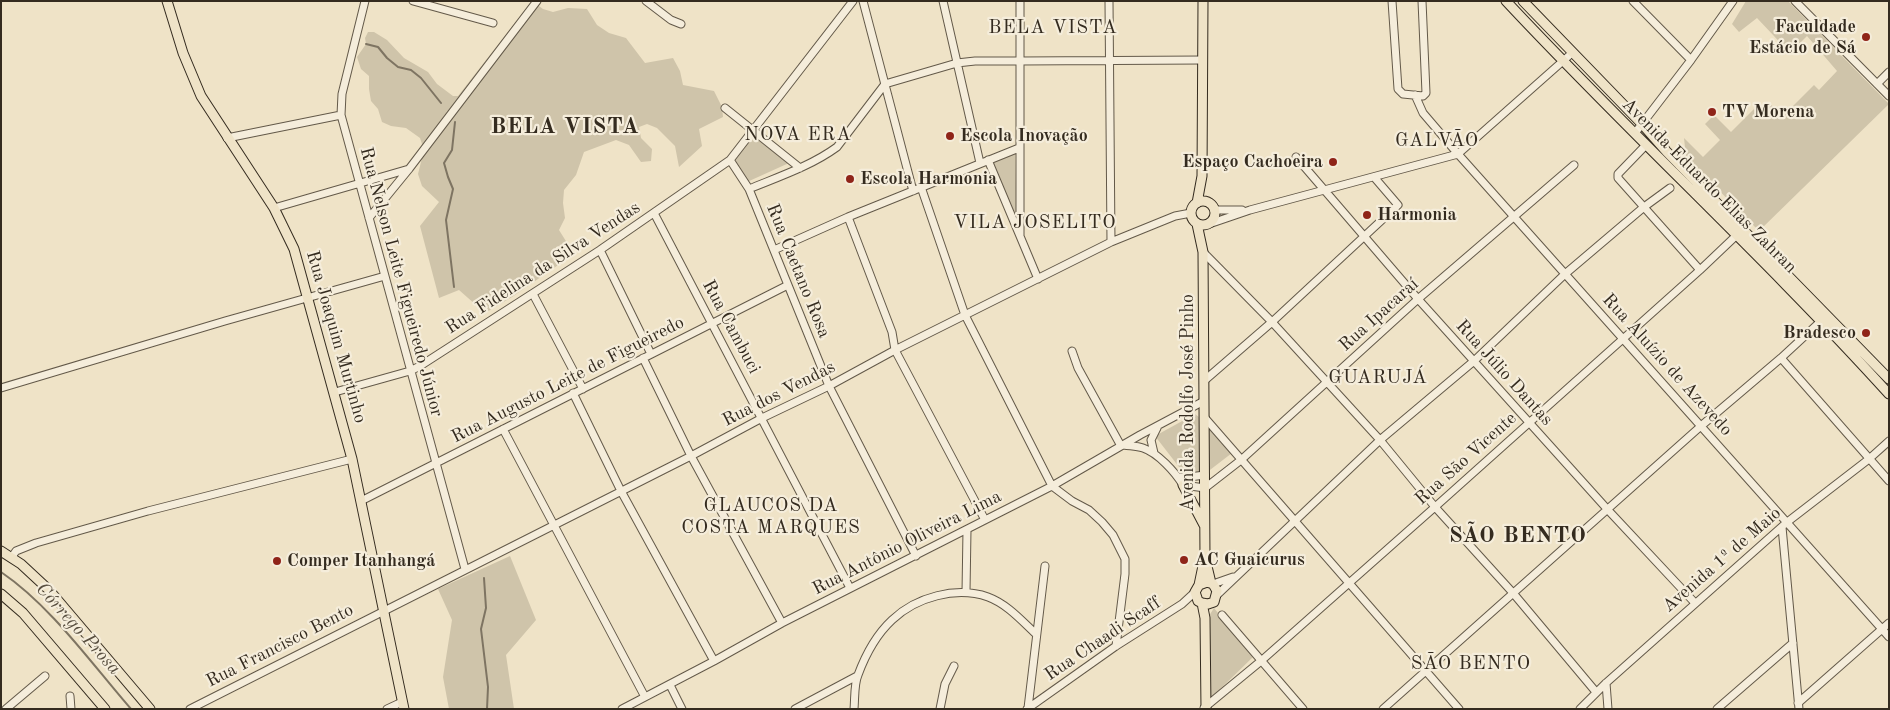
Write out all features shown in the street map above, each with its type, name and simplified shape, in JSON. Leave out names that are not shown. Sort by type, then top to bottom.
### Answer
[{"type":"main road","name":"Rua Joaquim Murtinho","points":[[168,1],[192,78],[201,96],[274,208],[294,250],[309,298],[352,459],[403,706]]},
{"type":"main road","points":[[1197,203],[1202,176],[1203,1]]},
{"type":"main road","name":"Avenida Eduardo Elias Zahran","points":[[1506,1],[1562,61],[1646,145],[1887,372]]},
{"type":"main road","name":"Avenida Eduardo Elias Zahran","points":[[1523,1],[1643,125],[1739,233],[1889,394]]},
{"type":"main road","points":[[1646,145],[1666,151]]},
{"type":"main road","points":[[1202,176],[1214,218],[1208,224],[1203,250]]},
{"type":"main road","points":[[1203,250],[1197,224],[1190,213],[1192,207],[1203,201],[1212,207]]},
{"type":"main road","points":[[1197,224],[1208,224]]},
{"type":"main road","name":"Avenida Rodolfo José Pinho","points":[[1197,589],[1205,558],[1203,250]]},
{"type":"main road","points":[[1876,380],[1887,372]]},
{"type":"main road","points":[[1180,481],[1205,526]]},
{"type":"main road","points":[[1,551],[21,564],[49,590],[150,709]]},
{"type":"main road","name":"Avenida Rodolfo José Pinho","points":[[1205,558],[1212,584]]},
{"type":"main road","points":[[1205,618],[1216,598],[1216,588],[1212,584],[1203,583],[1197,589],[1198,601],[1202,604],[1205,618],[1205,708]]},
{"type":"main road","points":[[1,594],[23,613],[106,709]]},
{"type":"main road","points":[[1202,604],[1208,604],[1216,598]]},
{"type":"street","name":"Rua Nelson Leite Figueiredo Júnior","points":[[365,1],[342,94],[341,115],[358,183],[465,569]]},
{"type":"street","points":[[413,1],[493,23]]},
{"type":"street","points":[[369,218],[537,1]]},
{"type":"street","points":[[646,1],[671,20],[681,24]]},
{"type":"street","name":"Rua Fidelina da Silva Vendas","points":[[335,392],[410,371],[600,250],[730,160],[853,1]]},
{"type":"street","points":[[863,1],[913,191]]},
{"type":"street","points":[[943,1],[980,163]]},
{"type":"street","points":[[1020,1],[1020,235]]},
{"type":"street","points":[[1109,1],[1111,242]]},
{"type":"street","points":[[1392,1],[1398,89],[1403,94],[1423,96],[1426,93],[1422,1]]},
{"type":"street","points":[[1633,1],[1691,60]]},
{"type":"street","points":[[1635,133],[1643,125],[1733,1]]},
{"type":"street","points":[[1795,1],[1889,96]]},
{"type":"street","points":[[1208,224],[1250,210],[1458,154],[1572,53]]},
{"type":"street","points":[[748,189],[800,168],[838,147],[885,84],[956,63],[1020,60],[1203,60]]},
{"type":"street","points":[[1877,84],[1889,72]]},
{"type":"street","name":"Rua Aluízio de Azevedo","points":[[1415,95],[1423,113],[1458,154],[1624,338],[1784,525],[1889,636]]},
{"type":"street","points":[[724,108],[800,168]]},
{"type":"street","points":[[227,138],[341,115]]},
{"type":"street","points":[[1646,145],[1618,174],[1618,178],[1700,270]]},
{"type":"street","points":[[774,250],[848,217],[1019,148]]},
{"type":"street","name":"Rua Júlio Dantas","points":[[1296,158],[1418,299],[1608,510],[1695,603]]},
{"type":"street","name":"Rua Caetano Rosa","points":[[730,160],[748,189],[829,386],[916,556]]},
{"type":"street","points":[[988,160],[1038,278]]},
{"type":"street","name":"Rua Ipacaraí","points":[[1205,488],[1241,460],[1418,299],[1574,165]]},
{"type":"street","points":[[274,208],[409,168]]},
{"type":"street","points":[[1205,380],[1272,322],[1398,205],[1374,178]]},
{"type":"street","points":[[921,187],[964,315],[1052,486],[1072,501],[1089,510],[1102,522],[1112,535],[1125,559],[1125,574],[1116,646]]},
{"type":"street","points":[[1216,598],[1236,576],[1380,440],[1474,361],[1565,274],[1644,207],[1670,188]]},
{"type":"street","points":[[1212,207],[1250,210]]},
{"type":"street","name":"Rua Cambuci","points":[[654,213],[850,588]]},
{"type":"street","name":"Rua dos Vendas","points":[[384,610],[1111,242],[1175,216],[1190,213]]},
{"type":"street","points":[[848,217],[892,332],[895,350],[984,520]]},
{"type":"street","name":"Rua São Vicente","points":[[1205,708],[1436,507],[1739,233]]},
{"type":"street","points":[[600,250],[651,354]]},
{"type":"street","points":[[1203,250],[1380,440],[1596,692]]},
{"type":"street","points":[[1,388],[225,321],[385,276]]},
{"type":"street","name":"Rua Augusto Leite de Figueiredo","points":[[361,501],[788,285]]},
{"type":"street","points":[[533,294],[584,389]]},
{"type":"street","points":[[1383,709],[1821,321]]},
{"type":"street","points":[[1072,351],[1078,368],[1122,446],[1143,448],[1154,453],[1180,481],[1205,488]]},
{"type":"street","points":[[643,358],[691,456],[782,623]]},
{"type":"street","points":[[1781,358],[1889,481]]},
{"type":"street","points":[[573,393],[621,491],[714,661]]},
{"type":"street","name":"Rua Antônio Oliveira Lima","points":[[622,709],[782,623],[1052,486],[1159,425],[1204,402]]},
{"type":"street","points":[[1205,418],[1459,709]]},
{"type":"street","points":[[1154,453],[1151,440],[1159,425]]},
{"type":"street","points":[[503,429],[645,697]]},
{"type":"street","name":"Avenida 1º de Maio","points":[[1580,709],[1596,692],[1784,525],[1869,459],[1889,441]]},
{"type":"street","points":[[11,558],[16,551],[36,543],[138,514],[352,459]]},
{"type":"street","points":[[1180,481],[1205,474]]},
{"type":"street","points":[[1784,525],[1792,643],[1799,706]]},
{"type":"street","points":[[966,592],[967,530]]},
{"type":"street","points":[[1027,708],[1045,566]]},
{"type":"street","points":[[1212,584],[1236,576]]},
{"type":"street","name":"Rua Chaadi Scaff","points":[[1027,708],[1116,646],[1182,604],[1197,589]]},
{"type":"street","points":[[854,709],[857,676],[872,645],[892,619],[929,598],[950,592],[966,592],[987,597],[1001,604],[1036,634]]},
{"type":"street","name":"Rua Francisco Bento","points":[[190,709],[384,610]]},
{"type":"street","points":[[1222,615],[1303,709]]},
{"type":"street","points":[[1799,706],[1889,623]]},
{"type":"street","points":[[1717,709],[1792,643]]},
{"type":"street","points":[[940,709],[945,684],[954,666]]},
{"type":"street","points":[[6,709],[45,676]]},
{"type":"street","points":[[795,709],[857,676]]},
{"type":"street","points":[[1606,683],[1608,709]]},
{"type":"street","points":[[670,684],[682,709]]},
{"type":"street","points":[[70,696],[71,709]]},
{"type":"street","points":[[387,709],[403,706]]},
{"type":"shaded area","points":[[532,1],[543,9],[553,12],[568,8],[587,9],[597,25],[609,33],[626,38],[645,63],[673,58],[680,71],[683,85],[714,91],[722,107],[723,117],[699,129],[702,146],[679,167],[675,146],[657,128],[647,124],[639,127],[641,138],[652,149],[651,161],[641,162],[629,145],[616,140],[584,152],[576,175],[564,190],[565,218],[559,230],[574,254],[512,297],[485,313],[459,290],[439,298],[420,226],[439,202],[422,186],[418,174],[424,150],[420,138],[406,128],[391,126],[382,122],[378,109],[371,101],[369,76],[361,69],[357,57],[366,44],[365,38],[368,32],[374,32],[387,40],[404,58],[428,72],[437,84],[453,96],[458,96]]},
{"type":"shaded area","points":[[1746,1],[1788,1],[1889,104],[1759,231],[1686,157],[1684,138],[1703,157],[1720,140],[1705,124],[1714,115],[1731,132],[1754,109],[1759,114],[1769,103],[1783,116],[1814,85],[1819,90],[1837,71],[1807,36],[1790,53],[1757,18],[1739,32],[1732,24]]},
{"type":"shaded area","points":[[753,135],[789,163],[747,182],[735,160]]},
{"type":"shaded area","points":[[1015,152],[1017,225],[991,160]]},
{"type":"shaded area","points":[[1195,414],[1207,423],[1232,453],[1206,473],[1186,476],[1155,436]]},
{"type":"shaded area","points":[[510,556],[536,620],[506,655],[514,709],[449,709],[443,677],[452,620],[438,589]]},
{"type":"shaded area","points":[[1214,608],[1253,657],[1210,699],[1207,619]]},
{"type":"waterway","points":[[366,44],[378,47],[398,67],[411,70],[421,78],[441,103]]},
{"type":"waterway","points":[[454,287],[446,220],[453,189],[444,163],[452,150],[455,122]]},
{"type":"waterway","name":"Córrego Prosa","points":[[1,572],[37,601],[54,618],[131,709]]},
{"type":"waterway","points":[[484,578],[486,608],[481,629],[488,687],[487,709]]},
{"type":"place","name":"Faculdade Estácio de Sá","points":[[1866,37]]},
{"type":"place","name":"TV Morena","points":[[1712,112]]},
{"type":"place","name":"Escola Inovação","points":[[950,136]]},
{"type":"place","name":"Espaço Cachoeira","points":[[1333,162]]},
{"type":"place","name":"Escola Harmonia","points":[[850,179]]},
{"type":"place","name":"Harmonia","points":[[1367,215]]},
{"type":"place","name":"Bradesco","points":[[1866,333]]},
{"type":"place","name":"AC Guaicurus","points":[[1184,560]]},
{"type":"place","name":"Comper Itanhangá","points":[[277,561]]},
{"type":"district","name":"BELA VISTA","points":[[1053,28]]},
{"type":"district","name":"BELA VISTA","points":[[565,127]]},
{"type":"district","name":"NOVA ERA","points":[[798,135]]},
{"type":"district","name":"GALVÃO","points":[[1437,141]]},
{"type":"district","name":"VILA JOSELITO","points":[[1035,223]]},
{"type":"district","name":"GUARUJÁ","points":[[1378,378]]},
{"type":"district","name":"GLAUCOS DA COSTA MARQUES","points":[[771,517]]},
{"type":"district","name":"SÃO BENTO","points":[[1518,536]]},
{"type":"district","name":"SÃO BENTO","points":[[1471,664]]}]
